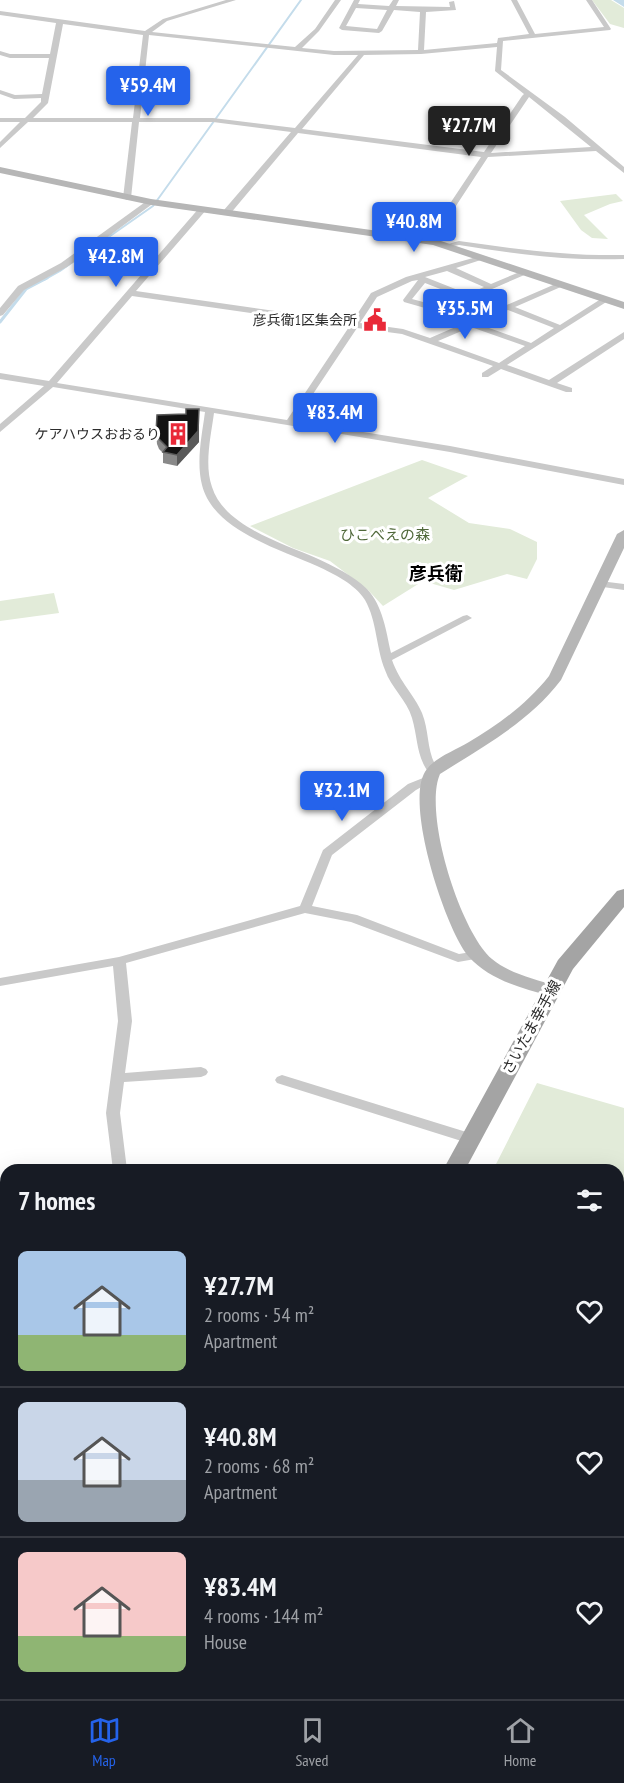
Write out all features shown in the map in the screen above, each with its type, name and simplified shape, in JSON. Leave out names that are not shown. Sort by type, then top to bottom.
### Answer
[{"type":"main road","name":"さいたま幸手線","points":[[457,1164],[550,990],[585,939],[624,895]]},
{"type":"street","points":[[146,33],[165,21],[233,0]]},
{"type":"street","points":[[298,48],[317,30],[338,0]]},
{"type":"street","points":[[396,0],[390,8],[379,31],[342,28],[356,3],[390,8],[423,10],[454,9],[452,2]]},
{"type":"street","points":[[514,0],[532,36]]},
{"type":"street","points":[[589,0],[608,29],[500,39],[498,71],[530,94],[624,171]]},
{"type":"street","points":[[421,52],[423,10]]},
{"type":"street","points":[[0,12],[146,33],[361,55],[500,45]]},
{"type":"street","points":[[0,146],[44,102],[60,21]]},
{"type":"street","points":[[127,198],[146,33]]},
{"type":"street","points":[[0,53],[10,56],[53,56]]},
{"type":"street","points":[[227,212],[361,55]]},
{"type":"street","points":[[0,92],[14,97],[45,96]]},
{"type":"street","points":[[429,241],[524,97],[530,94]]},
{"type":"street","points":[[0,120],[213,120],[486,155],[598,149]]},
{"type":"street","points":[[0,170],[127,198],[448,245],[624,306]]},
{"type":"street","points":[[0,313],[21,288],[64,265],[151,202]]},
{"type":"street","points":[[0,429],[50,385],[203,209]]},
{"type":"street","points":[[448,245],[459,243],[581,258],[624,257]]},
{"type":"street","points":[[290,422],[374,295],[483,258]]},
{"type":"street","points":[[448,268],[491,287]]},
{"type":"street","points":[[421,278],[407,300],[439,309],[525,273]]},
{"type":"street","points":[[421,278],[468,297]]},
{"type":"street","points":[[429,342],[560,284]]},
{"type":"street","points":[[130,293],[403,332],[569,390]]},
{"type":"street","points":[[485,375],[607,299]]},
{"type":"street","points":[[508,307],[561,328]]},
{"type":"street","points":[[471,324],[532,346]]},
{"type":"street","points":[[550,383],[624,335]]},
{"type":"street","points":[[0,376],[450,449],[624,482]]},
{"type":"street","points":[[210,410],[204,460],[207,489],[218,507],[268,542],[329,566],[361,589],[373,606],[395,680],[406,694],[417,715],[430,776],[425,800],[428,818],[458,930],[477,956],[500,973],[550,990]]},
{"type":"street","points":[[305,909],[327,853],[412,787],[505,725],[544,694],[556,677],[622,542]]},
{"type":"street","points":[[600,584],[624,587]]},
{"type":"street","points":[[388,658],[467,618]]},
{"type":"street","points":[[0,982],[118,961],[305,909],[353,918],[458,958],[477,956]]},
{"type":"street","points":[[118,961],[124,1021],[113,1113],[119,1164]]},
{"type":"street","points":[[117,1078],[201,1072]]},
{"type":"street","points":[[282,1080],[471,1139]]},
{"type":"green space","points":[[592,0],[611,0],[624,8],[624,28],[610,24]]},
{"type":"green space","points":[[616,194],[623,201],[584,215],[608,239],[592,238],[581,230],[560,201]]},
{"type":"green space","name":"ひこべえの森","points":[[422,460],[468,476],[428,498],[469,523],[510,529],[537,542],[537,559],[527,579],[507,574],[454,590],[423,581],[383,606],[368,590],[330,561],[293,548],[250,526]]},
{"type":"green space","points":[[54,593],[59,613],[0,621],[0,601]]},
{"type":"green space","points":[[537,1083],[624,1108],[624,1164],[496,1164]]},
{"type":"building","name":"ケアハウスおおるり","points":[[186,409],[199,409],[198,431],[177,455],[163,452],[167,447],[156,433],[157,415],[186,414]]},
{"type":"waterway","points":[[44,280],[153,206],[301,0]]},
{"type":"waterway","points":[[619,0],[624,3]]},
{"type":"waterway","points":[[0,322],[26,289],[47,278]]},
{"type":"place","name":"彦兵衛1区集会所","points":[[375,320]]},
{"type":"place","name":"ケアハウスおおるり","points":[[178,434]]},
{"type":"district","name":"彦兵衛","points":[[436,573]]}]
